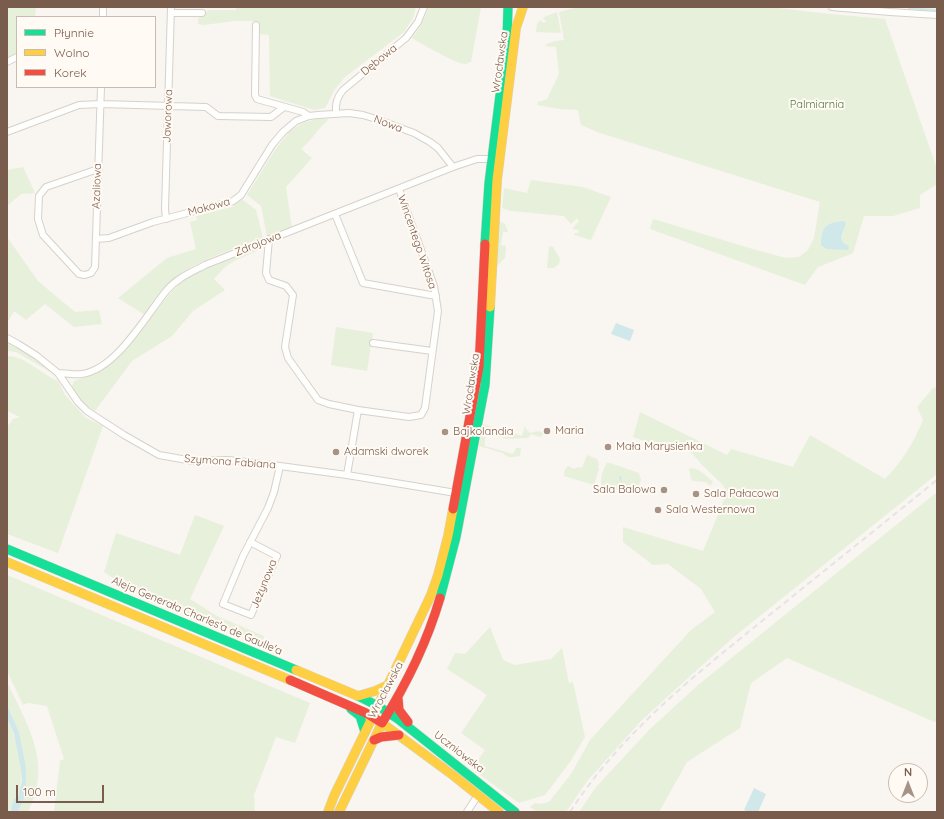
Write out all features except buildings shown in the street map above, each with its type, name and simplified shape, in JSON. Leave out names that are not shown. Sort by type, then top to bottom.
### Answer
[{"type":"main road","name":"Wrocławska","points":[[328,812],[334,796],[424,611],[438,575],[448,536],[479,361],[482,282],[491,159],[507,39],[508,7]]},
{"type":"main road","name":"Wrocławska","points":[[339,812],[382,723],[398,698],[421,650],[434,618],[456,537],[485,385],[497,180],[516,28],[523,7]]},
{"type":"main road","name":"Aleja Generała Charles'a de Gaulle'a","points":[[7,549],[358,696],[388,712]]},
{"type":"main road","name":"Aleja Generała Charles'a de Gaulle'a","points":[[7,562],[343,703],[373,717],[382,723]]},
{"type":"main road","points":[[256,667],[261,656]]},
{"type":"main road","points":[[358,696],[388,685]]},
{"type":"main road","points":[[398,698],[401,714],[416,733]]},
{"type":"main road","points":[[343,703],[359,714],[365,732]]},
{"type":"main road","name":"Uczniowska","points":[[388,712],[515,812]]},
{"type":"main road","name":"Uczniowska","points":[[382,723],[499,812]]},
{"type":"main road","points":[[374,740],[381,737],[399,735]]},
{"type":"street","name":"Dębowa","points":[[336,113],[336,101],[343,90],[406,38],[418,22],[424,7]]},
{"type":"street","points":[[832,7],[937,15]]},
{"type":"street","name":"Jaworowa","points":[[166,219],[165,209],[171,10],[202,13]]},
{"type":"street","points":[[256,24],[255,95],[257,99],[284,108],[303,112],[309,116]]},
{"type":"street","points":[[7,62],[16,58]]},
{"type":"street","name":"Azaliowa","points":[[98,169],[46,187],[39,196],[38,219],[43,236],[79,274],[84,275],[91,273],[94,267],[96,239],[101,88]]},
{"type":"street","points":[[7,132],[80,105],[101,104],[206,107],[218,116],[271,117],[284,108]]},
{"type":"street","name":"Nowa","points":[[309,116],[336,113],[363,115],[414,133],[438,148],[453,167]]},
{"type":"street","name":"Makowa","points":[[96,239],[109,238],[166,219],[233,202],[241,195],[272,146],[283,132],[296,121],[309,116]]},
{"type":"street","name":"Zdrojowa","points":[[58,373],[82,374],[96,370],[118,353],[168,289],[182,277],[205,265],[453,167],[477,159],[491,159]]},
{"type":"street","name":"Wincentego Witosa","points":[[269,239],[266,274],[269,280],[286,286],[293,296],[285,347],[288,358],[318,400],[329,404],[358,410],[409,417],[421,415],[425,408],[438,311],[434,286],[399,189]]},
{"type":"street","name":"Wincentego Witosa","points":[[335,214],[364,283],[436,296]]},
{"type":"street","name":"Szymona Fabiana","points":[[8,339],[37,356],[58,373],[78,402],[87,411],[159,455],[192,461],[229,460],[280,466],[347,475],[456,493]]},
{"type":"street","points":[[373,343],[432,351]]},
{"type":"street","points":[[347,475],[358,410]]},
{"type":"street","name":"Jeżynowa","points":[[250,542],[277,556],[252,615],[223,604],[243,556],[250,542],[268,508],[274,492],[280,466]]},
{"type":"street","points":[[467,812],[478,795]]},
{"type":"green space","points":[[7,7],[36,7],[35,16],[16,16],[16,54],[7,58]]},
{"type":"green space","points":[[236,7],[416,7],[413,18],[404,32],[345,77],[335,89],[325,108],[314,110],[270,96],[269,35],[259,34],[259,21],[235,21],[204,25],[198,24],[199,16],[205,14],[208,10],[236,10]]},
{"type":"green space","points":[[429,7],[481,7],[471,62],[465,64],[454,61],[412,38],[421,26]]},
{"type":"green space","name":"Palmiarnia","points":[[578,7],[769,7],[885,19],[937,169],[937,184],[920,195],[920,208],[893,216],[864,216],[853,253],[818,267],[805,285],[650,229],[653,219],[786,258],[799,257],[808,250],[814,238],[820,202],[600,133],[581,125],[578,110],[537,105],[538,102],[547,99],[559,74],[556,47],[545,46],[551,42],[564,40],[559,12]],"holes":[[[825,228],[844,231],[841,238],[844,244],[821,245],[821,236]]]},
{"type":"green space","points":[[557,12],[561,33],[536,32],[537,24],[540,20],[544,23],[546,21],[543,18],[544,17]]},
{"type":"green space","points":[[317,119],[328,119],[301,149],[312,158],[286,187],[292,228],[267,236],[261,206],[247,195],[275,150],[290,131],[303,123]]},
{"type":"green space","points":[[23,167],[35,193],[21,194],[7,206],[7,170]]},
{"type":"green space","points":[[531,180],[583,187],[611,197],[591,240],[574,235],[575,233],[578,233],[579,230],[572,229],[579,221],[577,218],[571,224],[564,216],[511,211],[502,208],[504,188],[527,193]]},
{"type":"green space","points":[[242,199],[256,210],[263,238],[224,252],[186,271],[165,288],[145,315],[118,298],[167,258],[196,249],[190,222],[197,220],[196,216],[232,207]]},
{"type":"green space","points":[[499,221],[505,224],[508,232],[503,232],[501,245],[506,246],[505,258],[497,266]]},
{"type":"green space","points":[[7,237],[38,281],[75,312],[99,310],[102,324],[74,327],[45,304],[26,320],[14,311],[7,323]]},
{"type":"green space","points":[[549,246],[553,247],[560,259],[559,264],[554,268],[547,268]]},
{"type":"green space","points":[[258,247],[259,250],[234,261],[224,268],[214,279],[225,290],[193,311],[172,336],[132,361],[95,411],[80,402],[71,389],[74,381],[97,373],[119,355],[183,280],[206,268]]},
{"type":"green space","points":[[336,327],[373,333],[367,371],[331,365]]},
{"type":"green space","points":[[7,342],[33,357],[53,372],[52,373],[16,352],[7,351]]},
{"type":"green space","points":[[9,356],[21,359],[58,381],[65,395],[86,418],[103,426],[58,553],[7,534],[7,427],[13,419],[20,417],[7,411],[7,358]]},
{"type":"green space","points":[[937,387],[937,474],[735,636],[689,677],[640,722],[588,780],[566,812],[537,812],[530,807],[535,803],[541,804],[549,802],[571,774],[590,740],[691,630],[715,612],[701,589],[668,564],[653,565],[623,542],[623,527],[703,551],[726,495],[723,485],[692,453],[687,451],[674,451],[633,437],[640,412],[727,455],[731,449],[793,467],[810,435],[885,479],[902,459],[912,444],[923,420],[917,407],[933,388]]},
{"type":"green space","points":[[483,424],[522,436],[525,426],[530,433],[538,431],[544,433],[540,437],[531,434],[528,438],[507,439],[489,434],[485,438],[485,446],[513,454],[516,448],[521,448],[520,456],[509,457],[503,453],[479,446]]},
{"type":"green space","points":[[587,455],[597,459],[599,464],[594,485],[564,476],[565,469],[568,466],[574,469],[578,467],[582,468]]},
{"type":"green space","points":[[607,463],[639,473],[641,480],[636,492],[632,493],[609,489],[602,486],[601,477]]},
{"type":"green space","points":[[692,468],[701,472],[713,482],[710,486],[706,482],[693,481],[691,479],[689,469]]},
{"type":"green space","points":[[937,492],[937,723],[787,658],[751,683],[740,728],[687,762],[659,812],[579,812],[596,787],[649,730],[698,685]]},
{"type":"green space","points":[[195,515],[224,526],[190,599],[217,616],[264,636],[262,644],[134,592],[104,572],[116,533],[180,555]]},
{"type":"green space","points":[[7,575],[310,703],[295,743],[276,737],[254,795],[255,812],[54,812],[60,761],[64,759],[47,706],[28,703],[23,705],[7,671]]},
{"type":"green space","points":[[490,627],[503,660],[515,665],[551,659],[562,648],[569,683],[573,682],[585,737],[570,762],[545,795],[519,803],[472,769],[485,750],[461,733],[487,695],[447,669],[455,653],[465,654]]},
{"type":"green space","points":[[7,682],[23,714],[35,746],[38,761],[38,778],[35,794],[28,812],[18,812],[26,794],[19,732],[7,705]]},
{"type":"green space","points":[[7,718],[14,734],[19,753],[21,771],[20,789],[10,812],[7,812]]},
{"type":"water","points":[[843,221],[846,223],[841,238],[844,244],[849,246],[848,250],[827,249],[821,245],[822,234],[825,227],[832,223]]},
{"type":"water","points":[[616,323],[634,330],[630,341],[611,334]]},
{"type":"water","points":[[7,705],[19,732],[26,768],[26,794],[18,812],[10,812],[14,799],[18,797],[22,781],[14,734],[7,718]]},
{"type":"water","points":[[754,788],[766,794],[758,812],[748,812],[744,810]]},
{"type":"waterway","points":[[909,8],[937,10]]},
{"type":"railway","points":[[570,812],[590,783],[612,756],[686,683],[937,480]]},
{"type":"traffic: fast","points":[[485,244],[489,183],[507,39],[508,7]]},
{"type":"traffic: fast","points":[[440,598],[456,537],[485,385],[490,307]]},
{"type":"traffic: fast","points":[[7,549],[296,670]]},
{"type":"traffic: fast","points":[[358,696],[378,706],[398,719],[515,812]]},
{"type":"traffic: fast","points":[[351,709],[360,716],[365,732]]},
{"type":"traffic: slow","points":[[490,307],[497,180],[516,28],[523,7]]},
{"type":"traffic: slow","points":[[296,670],[358,696],[388,685],[431,595],[448,536],[453,509]]},
{"type":"traffic: slow","points":[[7,562],[290,680]]},
{"type":"traffic: slow","points":[[328,812],[334,796],[388,685]]},
{"type":"traffic: slow","points":[[339,812],[382,723],[454,776],[499,812]]},
{"type":"traffic: jam","points":[[453,509],[479,367],[485,244]]},
{"type":"traffic: jam","points":[[290,680],[366,713],[382,723],[415,663],[429,631],[440,598]]},
{"type":"traffic: jam","points":[[398,698],[399,710],[408,722]]},
{"type":"traffic: jam","points":[[374,740],[381,737],[399,735]]},
{"type":"place","name":"Maria","points":[[547,431]]},
{"type":"place","name":"Bajkolandia","points":[[445,432]]},
{"type":"place","name":"Mała Marysieńka","points":[[608,447]]},
{"type":"place","name":"Adamski dworek","points":[[336,452]]},
{"type":"place","name":"Sala Balowa","points":[[664,490]]},
{"type":"place","name":"Sala Pałacowa","points":[[696,494]]},
{"type":"place","name":"Sala Westernowa","points":[[658,510]]}]
